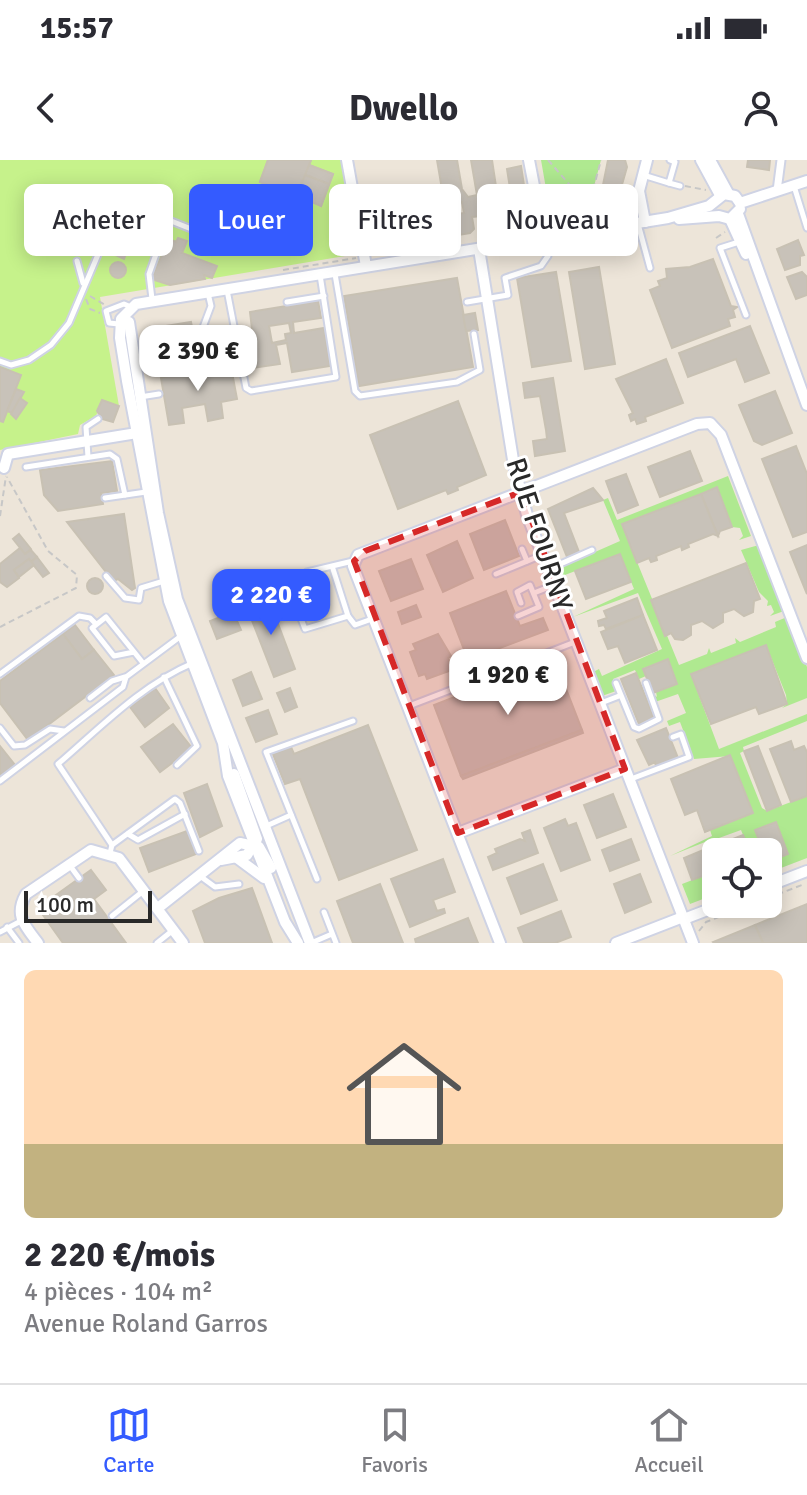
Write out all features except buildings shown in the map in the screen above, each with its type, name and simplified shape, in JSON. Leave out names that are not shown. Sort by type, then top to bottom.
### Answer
[{"type":"street","points":[[347,160],[366,266]]},
{"type":"street","points":[[529,160],[534,184]]},
{"type":"street","points":[[642,222],[639,191],[647,160]]},
{"type":"street","points":[[701,160],[721,197]]},
{"type":"street","points":[[710,160],[729,220],[753,264]]},
{"type":"street","points":[[777,191],[781,160]]},
{"type":"street","points":[[668,218],[721,197],[740,203],[807,181]]},
{"type":"street","points":[[729,220],[740,203]]},
{"type":"street","points":[[638,223],[668,218],[729,220]]},
{"type":"street","points":[[729,220],[753,264],[807,405]]},
{"type":"street","points":[[298,943],[251,842],[228,776],[223,743],[164,581],[146,492],[124,323],[131,307],[150,303],[477,249]]},
{"type":"street","name":"RUE FOURNY","points":[[480,256],[521,492],[542,554],[683,918],[696,940]]},
{"type":"street","points":[[124,323],[150,303]]},
{"type":"street","points":[[124,323],[139,397],[140,432],[185,634]]},
{"type":"street","points":[[500,943],[373,618],[354,561],[365,551],[697,424],[712,423],[723,439],[807,658]]},
{"type":"street","points":[[4,468],[8,454],[140,432]]},
{"type":"street","points":[[196,663],[239,753],[241,771],[310,943]]},
{"type":"street","points":[[218,860],[247,855],[251,842],[235,775],[234,748]]},
{"type":"street","points":[[458,833],[625,769]]},
{"type":"street","points":[[158,908],[218,860],[251,842]]},
{"type":"street","points":[[251,842],[266,854],[291,920],[310,943]]},
{"type":"street","points":[[38,943],[18,912],[26,894],[67,863],[91,850],[111,849],[183,943]]},
{"type":"street","points":[[237,858],[268,882]]},
{"type":"street","points":[[782,881],[807,871]]},
{"type":"street","points":[[616,943],[702,911]]},
{"type":"lane","points":[[669,183],[675,162],[670,160]]},
{"type":"lane","points":[[643,175],[680,186]]},
{"type":"lane","points":[[793,186],[807,228]]},
{"type":"lane","points":[[642,222],[650,268]]},
{"type":"lane","points":[[740,241],[720,248],[746,315]]},
{"type":"lane","points":[[0,361],[11,365],[29,360],[51,345],[69,323],[97,256]]},
{"type":"lane","points":[[150,303],[149,274],[155,256]]},
{"type":"lane","points":[[467,302],[508,295],[505,278],[541,266],[548,256]]},
{"type":"lane","points":[[77,261],[84,286]]},
{"type":"lane","points":[[335,273],[355,391],[360,396],[457,382],[480,370],[474,334]]},
{"type":"lane","points":[[227,290],[246,388],[251,391],[336,377],[320,274]]},
{"type":"lane","points":[[134,365],[204,355],[202,330],[211,306],[208,293]]},
{"type":"lane","points":[[287,302],[324,296]]},
{"type":"lane","points":[[124,323],[109,323],[107,311],[124,304],[131,307]]},
{"type":"lane","points":[[139,397],[159,394]]},
{"type":"lane","points":[[88,457],[86,427],[98,419]]},
{"type":"lane","points":[[26,467],[114,455],[125,495]]},
{"type":"lane","points":[[105,498],[146,492]]},
{"type":"lane","points":[[522,549],[527,561]]},
{"type":"lane","points":[[548,569],[592,550]]},
{"type":"lane","points":[[496,574],[542,554]]},
{"type":"lane","points":[[333,569],[354,561]]},
{"type":"lane","points":[[348,616],[305,629],[293,598],[307,572],[326,565],[333,569],[348,616],[355,625],[373,618]]},
{"type":"lane","points":[[106,576],[125,598],[139,600],[141,588],[164,581]]},
{"type":"lane","points":[[518,616],[537,609],[530,585],[518,590],[521,603]]},
{"type":"lane","points":[[534,593],[554,585]]},
{"type":"lane","points":[[0,674],[79,616],[90,618],[96,624]]},
{"type":"lane","points":[[134,652],[114,656],[92,628],[106,617],[143,663]]},
{"type":"lane","points":[[90,698],[112,681],[126,677],[185,634]]},
{"type":"lane","points":[[408,706],[576,642]]},
{"type":"lane","points":[[196,663],[164,677],[58,764],[111,849],[175,799],[185,814],[199,851]]},
{"type":"lane","points":[[0,781],[123,687],[126,677]]},
{"type":"lane","points":[[164,677],[197,746],[177,765]]},
{"type":"lane","points":[[616,683],[634,727],[649,724],[659,716],[646,683]]},
{"type":"lane","points":[[600,704],[619,696]]},
{"type":"lane","points":[[317,879],[266,752],[353,721]]},
{"type":"lane","points":[[0,728],[14,746],[25,745],[50,729],[65,731]]},
{"type":"lane","points":[[630,780],[689,757],[681,734],[673,737]]},
{"type":"lane","points":[[128,834],[138,840],[185,814]]},
{"type":"lane","points":[[263,827],[291,815]]},
{"type":"lane","points":[[67,863],[79,878]]},
{"type":"lane","points":[[199,875],[215,887],[239,884]]},
{"type":"lane","points":[[112,916],[144,891]]},
{"type":"lane","points":[[324,912],[336,943]]},
{"type":"lane","points":[[0,932],[21,921]]},
{"type":"lane","points":[[7,927],[19,943]]},
{"type":"lane","points":[[157,943],[174,930]]},
{"type":"lane","points":[[310,943],[332,934]]},
{"type":"path","points":[[548,160],[597,218],[593,190],[601,160]]},
{"type":"path","points":[[680,186],[708,190]]},
{"type":"path","points":[[716,238],[729,220]]},
{"type":"path","points":[[87,294],[107,311],[90,309],[87,294]]},
{"type":"path","points":[[0,516],[6,474],[48,551],[77,575],[76,588],[66,596],[0,627]]},
{"type":"path","points":[[782,893],[802,885]]},
{"type":"path","points":[[696,940],[701,927],[716,918]]},
{"type":"highlighted area","points":[[521,492],[625,769],[458,833],[354,561],[365,551]]},
{"type":"green space","points":[[0,160],[343,160],[347,184],[329,184],[329,256],[345,256],[100,297],[119,406],[102,400],[96,416],[80,425],[78,434],[0,450]]},
{"type":"green space","points":[[541,160],[601,160],[595,184],[545,184]]},
{"type":"green space","points":[[728,476],[751,536],[739,540],[743,536],[740,528],[732,527],[717,488],[622,525],[679,665],[707,654],[709,648],[711,653],[736,643],[735,638],[740,642],[776,627],[775,622],[787,617],[807,667],[807,698],[782,708],[787,704],[786,695],[766,645],[691,674],[719,749],[807,714],[807,721],[743,747],[744,751],[740,753],[762,808],[767,811],[807,796],[807,858],[782,868],[782,838],[744,838],[741,830],[719,838],[708,838],[712,836],[710,830],[730,756],[694,759],[680,722],[669,726],[667,721],[686,713],[678,694],[655,702],[652,693],[657,697],[667,660],[644,668],[646,676],[639,679],[635,670],[613,679],[616,691],[602,696],[593,672],[599,669],[602,676],[662,649],[638,593],[573,617],[634,589],[620,554],[557,578],[554,570],[620,541],[603,500],[608,498],[617,520]]},
{"type":"green space","points":[[759,545],[784,611],[770,616],[774,612],[771,605],[767,606],[768,601],[759,592],[741,550]]},
{"type":"green space","points":[[702,876],[702,899],[690,904],[682,884]]}]
